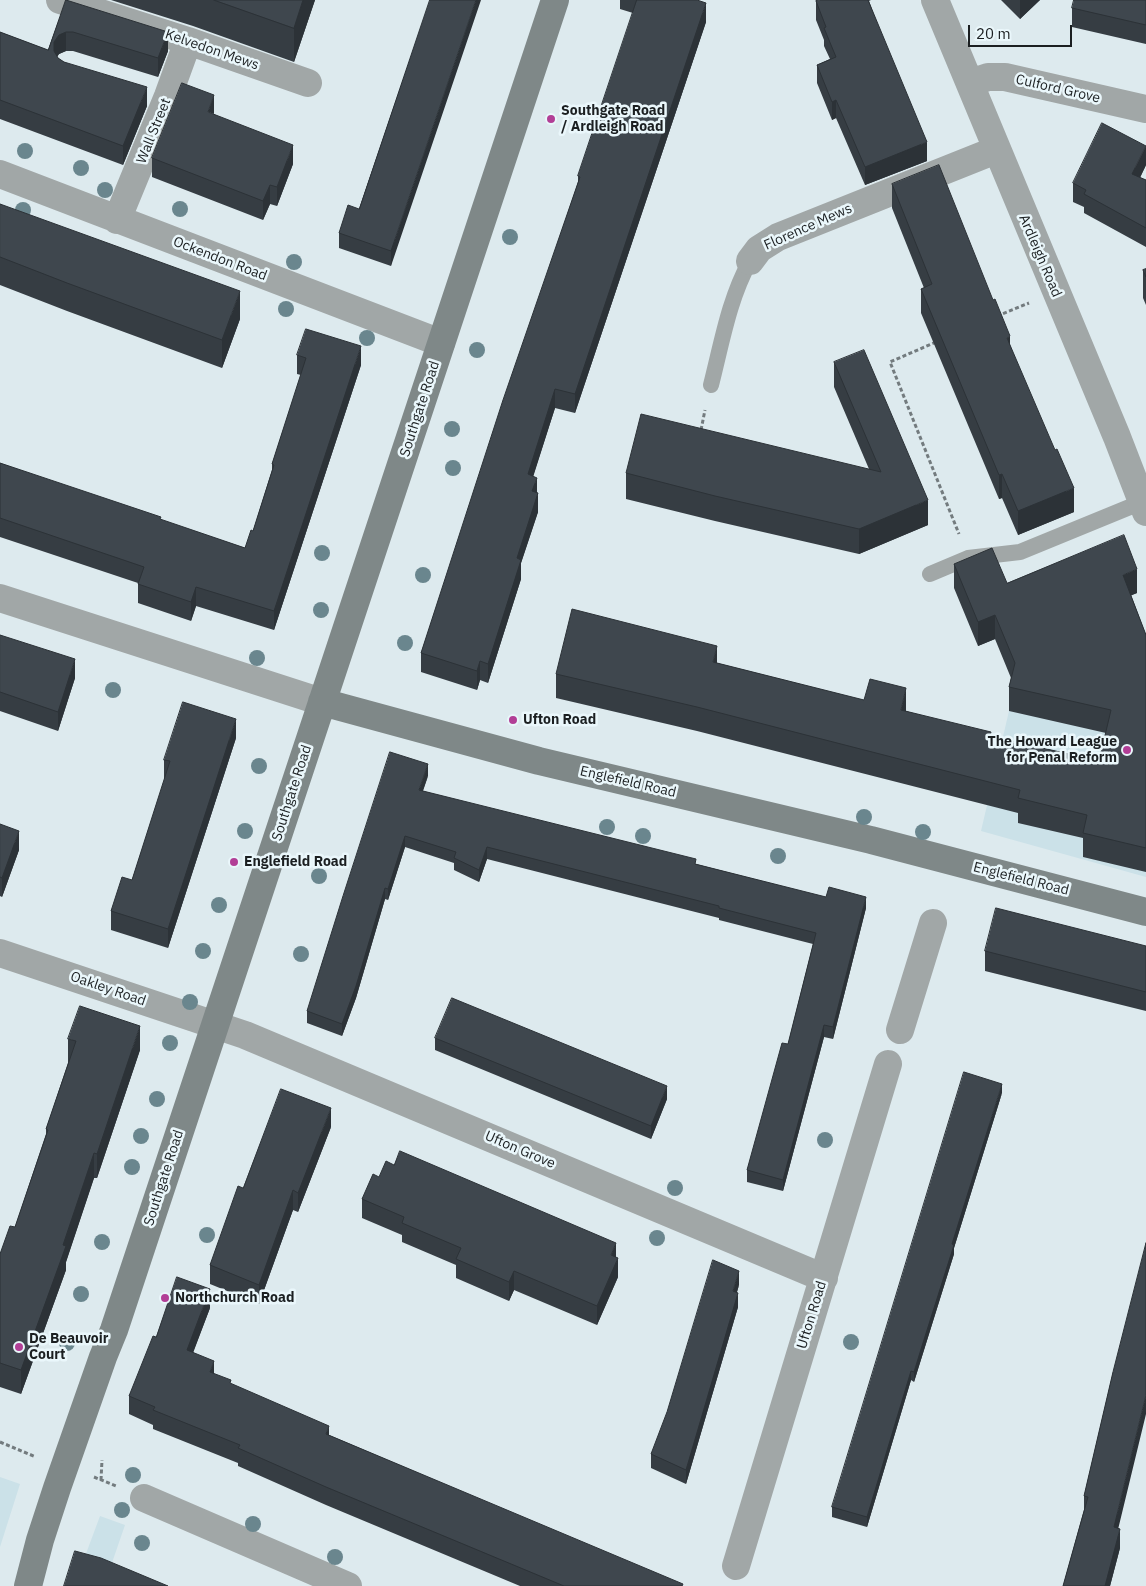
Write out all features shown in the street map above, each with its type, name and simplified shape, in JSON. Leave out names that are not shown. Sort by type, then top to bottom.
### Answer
[{"type":"main road","name":"Southgate Road","points":[[28,1586],[40,1540],[57,1488],[102,1357],[114,1330],[555,0]]},
{"type":"main road","name":"Englefield Road","points":[[322,702],[539,761],[871,840],[1146,912]]},
{"type":"street","name":"Kelvedon Mews","points":[[60,0],[188,41],[308,83]]},
{"type":"street","name":"Ardleigh Road","points":[[935,0],[1055,292],[1117,436],[1144,507]]},
{"type":"street","name":"Wall Street","points":[[117,220],[168,96],[188,41]]},
{"type":"street","name":"Culford Grove","points":[[970,83],[988,77],[1005,77],[1146,109]]},
{"type":"street","points":[[142,88],[168,96]]},
{"type":"street","name":"Florence Mews","points":[[750,260],[758,248],[778,237],[996,150]]},
{"type":"street","name":"Ockendon Road","points":[[0,174],[441,343]]},
{"type":"street","name":"Englefield Road","points":[[0,598],[322,702]]},
{"type":"street","points":[[900,1030],[932,923]]},
{"type":"street","name":"Oakley Road","points":[[0,953],[216,1024]]},
{"type":"street","name":"Ufton Grove","points":[[216,1024],[824,1278]]},
{"type":"street","name":"Ufton Road","points":[[736,1566],[888,1064]]},
{"type":"street","points":[[144,1498],[348,1586]]},
{"type":"lane","name":"Florence Mews","points":[[712,385],[730,307],[738,283],[750,260]]},
{"type":"lane","points":[[930,574],[968,558],[1020,552],[1144,507]]},
{"type":"path","points":[[991,319],[1055,292]]},
{"type":"path","points":[[945,338],[890,362],[968,558]]},
{"type":"path","points":[[699,438],[712,385]]},
{"type":"path","points":[[0,1442],[45,1460]]},
{"type":"shaded area","points":[[1146,688],[1146,877],[981,831],[1009,711]]},
{"type":"shaded area","points":[[0,1477],[20,1484],[0,1547]]},
{"type":"shaded area","points":[[100,1516],[125,1525],[104,1586],[74,1586]]},
{"type":"building","points":[[66,0],[168,32],[158,58],[73,32],[59,35],[54,42],[54,51],[58,58],[64,62],[147,87],[123,146],[0,100],[0,32],[48,50]]},
{"type":"building","points":[[214,0],[303,0],[294,28]]},
{"type":"building","points":[[430,0],[476,0],[391,251],[339,233],[348,205],[359,209]]},
{"type":"building","points":[[637,0],[697,0],[706,3],[575,394],[555,389],[528,474],[537,478],[532,491],[538,493],[517,558],[521,560],[488,664],[480,661],[477,671],[421,653],[503,400],[580,177],[578,176]]},
{"type":"building","points":[[868,0],[927,142],[865,167],[836,100],[832,102],[817,65],[836,57],[824,28],[826,27],[816,1]]},
{"type":"building","points":[[1074,0],[1146,0],[1146,25],[1072,8]]},
{"type":"building","points":[[182,83],[214,95],[208,112],[293,145],[277,187],[270,185],[263,201],[152,158]]},
{"type":"building","points":[[1102,123],[1146,146],[1132,174],[1146,180],[1146,228],[1084,194],[1086,190],[1073,183]]},
{"type":"building","points":[[939,165],[993,300],[995,299],[1010,336],[1007,338],[1055,450],[1057,449],[1074,488],[1018,511],[1002,474],[999,475],[921,289],[932,284],[892,184]]},
{"type":"building","points":[[0,204],[240,291],[222,340],[0,257]]},
{"type":"building","points":[[306,329],[361,346],[274,611],[196,587],[191,602],[138,584],[144,567],[0,518],[0,463],[161,517],[160,519],[245,548],[251,530],[253,531],[306,358],[297,355]]},
{"type":"building","points":[[864,350],[928,500],[859,529],[715,496],[626,473],[641,414],[881,472],[834,362]]},
{"type":"building","points":[[1124,535],[1137,569],[1123,575],[1146,635],[1146,848],[1083,833],[1087,815],[1018,798],[1020,790],[697,707],[556,674],[572,609],[717,646],[713,662],[864,700],[870,679],[906,688],[901,710],[991,732],[990,736],[1099,761],[1111,710],[1009,687],[1015,663],[995,615],[978,622],[954,564],[992,548],[1007,583]]},
{"type":"building","points":[[0,635],[75,659],[58,712],[0,692]]},
{"type":"building","points":[[183,702],[236,719],[168,929],[111,911],[122,877],[132,880],[170,761],[164,760]]},
{"type":"building","points":[[390,752],[428,764],[419,790],[696,859],[695,864],[826,897],[829,887],[866,897],[833,1027],[824,1025],[783,1180],[747,1170],[782,1043],[788,1044],[816,933],[719,908],[719,906],[487,847],[479,870],[454,858],[456,852],[405,836],[388,889],[385,888],[356,986],[342,1024],[307,1011]]},
{"type":"building","points":[[0,824],[19,831],[2,878],[0,877]]},
{"type":"building","points":[[996,908],[1146,946],[1146,992],[985,951]]},
{"type":"building","points":[[452,998],[667,1086],[651,1126],[435,1038]]},
{"type":"building","points":[[80,1006],[140,1026],[97,1154],[94,1153],[63,1245],[66,1246],[21,1370],[0,1363],[0,1254],[10,1226],[15,1227],[48,1130],[46,1129],[76,1041],[68,1039]]},
{"type":"building","points":[[964,1072],[1002,1084],[952,1244],[954,1245],[914,1372],[911,1371],[867,1517],[832,1507]]},
{"type":"building","points":[[281,1089],[331,1108],[298,1193],[293,1190],[259,1285],[210,1265],[238,1186],[243,1188]]},
{"type":"building","points":[[400,1151],[616,1243],[611,1255],[618,1258],[597,1306],[514,1271],[509,1282],[456,1259],[461,1248],[402,1223],[404,1217],[362,1199],[373,1174],[379,1177],[386,1161],[394,1165]]},
{"type":"building","points":[[1146,1243],[1146,1395],[1114,1527],[1120,1529],[1105,1586],[1063,1586],[1088,1497],[1084,1496]]},
{"type":"building","points":[[713,1260],[739,1271],[733,1291],[738,1293],[686,1470],[651,1454],[667,1412]]},
{"type":"building","points":[[177,1277],[210,1289],[187,1350],[214,1361],[210,1372],[231,1380],[230,1383],[329,1426],[326,1434],[683,1584],[682,1586],[564,1586],[326,1487],[238,1448],[240,1445],[153,1410],[155,1407],[129,1396],[153,1336],[156,1337]]},
{"type":"building","points":[[75,1551],[101,1558],[168,1586],[64,1586]]},
{"type":"place","name":"Southgate Road / Ardleigh Road","points":[[551,119]]},
{"type":"place","name":"Ufton Road","points":[[513,720]]},
{"type":"place","name":"The Howard League for Penal Reform","points":[[1127,750]]},
{"type":"place","name":"Englefield Road","points":[[234,862]]},
{"type":"place","name":"Northchurch Road","points":[[165,1298]]},
{"type":"place","name":"De Beauvoir Court","points":[[19,1347]]}]
